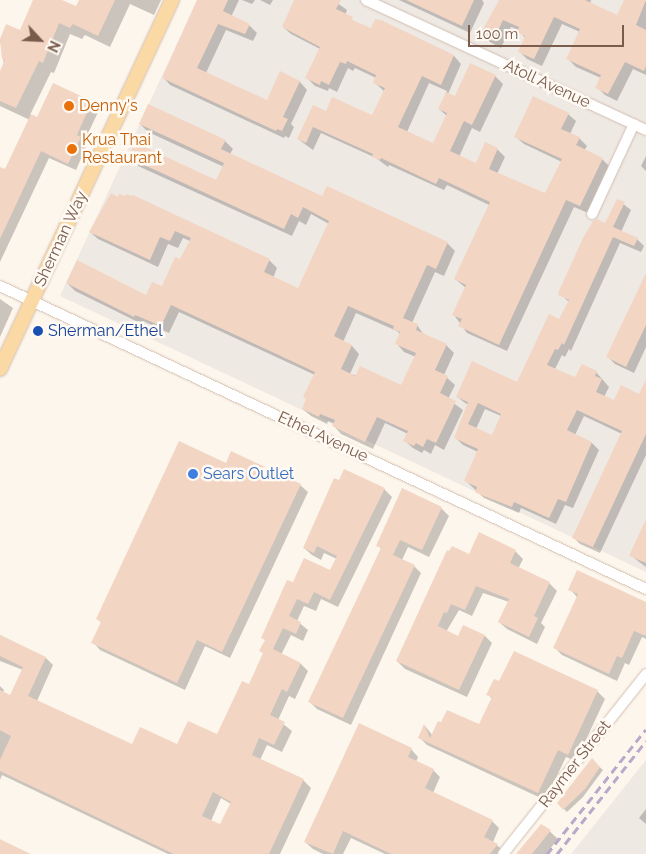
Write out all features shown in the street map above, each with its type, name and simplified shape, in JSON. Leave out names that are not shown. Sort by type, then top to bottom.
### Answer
[{"type":"main road","name":"Sherman Way","points":[[0,369],[172,0]]},
{"type":"street","name":"Atoll Avenue","points":[[366,0],[646,130]]},
{"type":"street","points":[[592,214],[634,124]]},
{"type":"street","name":"Ethel Avenue","points":[[0,286],[646,588]]},
{"type":"street","name":"Raymer Street","points":[[503,854],[646,674]]},
{"type":"shaded area","points":[[197,0],[646,0],[646,572],[60,296]]},
{"type":"shaded area","points":[[646,760],[646,854],[571,854]]},
{"type":"building","points":[[33,0],[62,0],[76,6],[79,0],[115,0],[98,36],[73,24],[70,28],[59,23],[43,63],[39,61],[16,108],[0,101],[0,71],[5,60],[2,59],[0,39],[6,24],[20,30]]},
{"type":"building","points":[[197,0],[228,0],[223,11],[250,24],[245,34],[218,24],[197,68],[267,100],[280,71],[300,81],[283,117],[288,119],[282,131],[277,129],[276,131],[162,78]]},
{"type":"building","points":[[294,0],[341,0],[336,9],[353,17],[352,20],[371,28],[375,19],[381,20],[454,55],[441,85],[422,76],[398,127],[433,143],[447,113],[438,109],[446,92],[455,96],[470,63],[496,75],[472,125],[464,121],[450,151],[476,163],[485,142],[498,148],[489,169],[545,193],[562,159],[514,137],[533,96],[569,113],[561,129],[580,137],[576,145],[603,158],[580,206],[566,200],[499,345],[458,326],[462,319],[452,315],[466,285],[454,279],[490,202],[439,178],[436,184],[381,158],[380,160],[372,157],[373,154],[313,127],[306,143],[297,139],[313,105],[326,111],[332,97],[372,115],[385,88],[373,83],[376,75],[347,61],[346,64],[340,62],[329,85],[321,81],[320,85],[305,78],[320,47],[282,27]]},
{"type":"building","points":[[406,0],[474,0],[462,26]]},
{"type":"building","points":[[499,0],[585,0],[617,15],[624,0],[646,0],[636,25],[646,30],[646,66],[644,71],[625,62],[608,94],[595,88],[601,75],[566,59],[580,29],[554,17],[534,59],[518,52],[525,36],[517,32],[519,27],[503,20],[493,41],[480,35]]},
{"type":"building","points":[[53,83],[92,101],[77,135],[81,137],[68,164],[41,151],[0,239],[0,167],[5,169],[31,114],[37,117]]},
{"type":"building","points":[[148,104],[226,140],[221,149],[322,196],[327,186],[448,242],[436,269],[427,265],[403,318],[418,324],[416,330],[447,344],[435,370],[448,376],[440,393],[456,401],[436,443],[427,439],[423,447],[416,443],[414,446],[403,441],[408,431],[377,417],[365,442],[332,426],[335,420],[320,414],[319,417],[302,409],[306,399],[303,397],[315,372],[171,305],[161,326],[135,315],[134,317],[66,283],[77,260],[146,295],[152,282],[162,286],[175,257],[180,259],[191,238],[175,231],[170,241],[160,237],[150,260],[89,232],[111,193],[118,197],[119,194],[125,196],[126,194],[133,195],[270,259],[264,272],[298,288],[329,221],[303,207],[298,218],[291,214],[284,229],[129,158],[134,142],[216,180],[224,163],[139,124]],"holes":[[[348,306],[394,326],[393,329],[400,332],[395,344],[416,353],[401,385],[360,366],[355,376],[341,369],[352,345],[334,336]]]},
{"type":"building","points":[[617,199],[625,202],[613,227],[638,238],[634,246],[613,237],[564,345],[562,343],[558,350],[555,349],[547,365],[575,377],[582,364],[597,371],[595,376],[602,379],[596,392],[614,400],[621,385],[639,394],[646,379],[646,434],[593,547],[572,538],[622,431],[577,410],[567,430],[592,442],[566,502],[558,499],[549,518],[514,502],[512,507],[475,492],[477,487],[464,481],[478,449],[454,438],[468,402],[456,397],[472,361],[517,382],[549,314],[559,319],[569,300],[558,295],[583,238],[593,221],[597,219],[605,223]],"holes":[[[478,403],[501,414],[492,435],[468,424]]]},
{"type":"building","points":[[646,273],[646,325],[626,367],[606,357]]},
{"type":"building","points":[[179,441],[226,463],[231,451],[301,484],[222,652],[197,640],[177,683],[91,643],[101,622],[96,619]]},
{"type":"building","points":[[344,469],[385,488],[330,600],[314,592],[308,604],[297,599],[289,616],[301,622],[296,634],[283,628],[273,649],[301,663],[287,692],[282,689],[270,715],[285,722],[274,745],[259,738],[252,755],[304,779],[269,854],[174,854],[0,771],[0,760],[11,736],[0,730],[0,690],[10,695],[23,667],[0,656],[0,635],[46,657],[28,696],[132,744],[140,727],[177,744],[188,721],[217,734],[242,681],[249,684],[263,653],[259,651],[265,640],[261,638],[287,580],[293,582],[304,558],[330,570],[337,556],[317,546],[314,553],[303,548],[334,478],[339,480]],"holes":[[[213,792],[231,802],[220,824],[202,816]]]},
{"type":"building","points":[[402,488],[442,507],[422,550],[400,540],[393,555],[415,565],[343,718],[308,702],[381,548],[376,546]]},
{"type":"building","points":[[646,519],[646,563],[629,556]]},
{"type":"building","points":[[479,532],[516,550],[510,563],[550,582],[534,616],[538,618],[529,637],[498,622],[509,599],[476,586],[465,610],[451,604],[447,613],[444,612],[438,626],[458,636],[463,625],[485,635],[459,690],[396,661],[447,550],[449,551],[452,546],[469,554]]},
{"type":"building","points":[[577,570],[646,602],[646,636],[634,631],[622,658],[617,656],[609,674],[553,648],[578,594],[568,590]]},
{"type":"building","points":[[514,651],[598,690],[568,755],[558,750],[538,793],[418,738],[424,724],[430,738],[438,721],[441,722],[447,710],[479,724],[492,697],[486,695],[494,679],[499,681]]},
{"type":"building","points":[[359,723],[412,748],[408,757],[434,769],[425,788],[493,820],[484,837],[498,844],[490,854],[391,854],[343,831],[333,854],[304,842]]},
{"type":"building","points":[[592,758],[600,767],[585,789],[563,810],[557,803]]},
{"type":"building","points":[[541,824],[551,830],[532,854],[516,854]]},
{"type":"building","points":[[0,839],[14,846],[31,854],[0,854]]},
{"type":"railway","points":[[547,854],[646,729]]},
{"type":"railway","points":[[557,854],[646,741]]},
{"type":"place","name":"Denny's","points":[[69,106]]},
{"type":"place","name":"Krua Thai Restaurant","points":[[72,149]]},
{"type":"place","name":"Sherman/Ethel","points":[[38,331]]},
{"type":"place","name":"Sears Outlet","points":[[193,474]]}]
